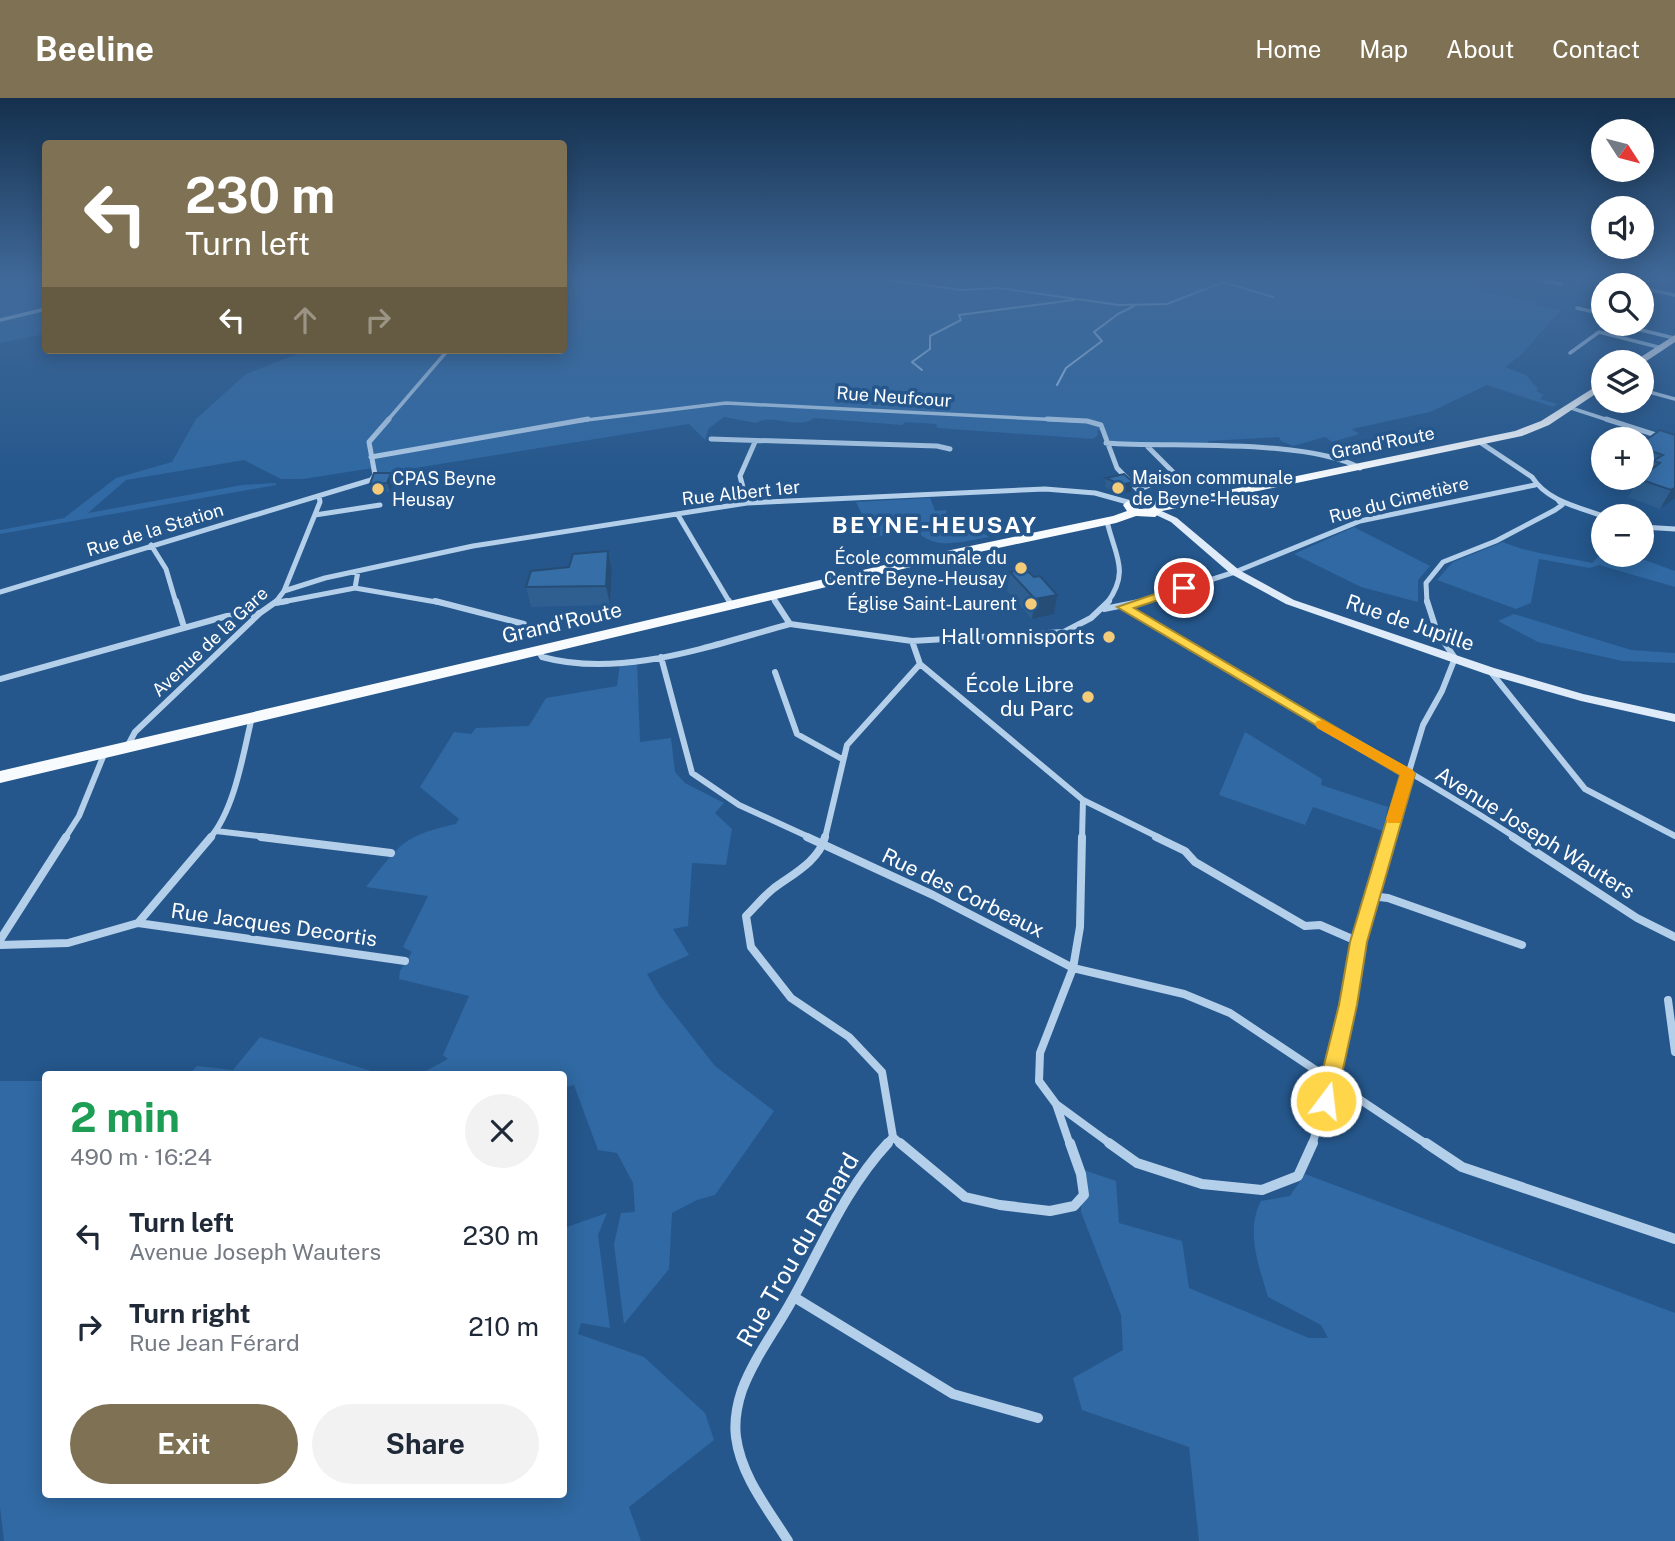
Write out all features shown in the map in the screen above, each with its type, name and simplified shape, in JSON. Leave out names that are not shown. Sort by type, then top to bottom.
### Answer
[{"type":"main road","points":[[1654,353],[1662,348]]},
{"type":"main road","name":"Grand'Route","points":[[0,776],[771,595],[1107,521],[1137,501],[1147,514],[1481,443],[1537,427],[1591,393]]},
{"type":"street","points":[[1570,353],[1578,347]]},
{"type":"street","points":[[319,496],[371,480],[375,475],[369,442],[445,354]]},
{"type":"street","points":[[1654,393],[1675,399]]},
{"type":"street","name":"Rue Neufcour","points":[[371,457],[617,414],[726,402],[1087,421],[1100,425],[1102,438],[1137,501]]},
{"type":"street","points":[[1568,407],[1675,441]]},
{"type":"street","points":[[711,439],[937,446],[950,449]]},
{"type":"street","points":[[747,503],[740,476],[755,442]]},
{"type":"street","points":[[1106,443],[1147,447],[1256,447],[1321,456],[1360,468]]},
{"type":"street","points":[[1481,443],[1532,477],[1535,485],[1558,500],[1591,512]]},
{"type":"street","points":[[1137,501],[1174,473],[1147,447]]},
{"type":"street","name":"Rue du Cimetière","points":[[1104,609],[1124,607],[1235,572],[1360,521],[1535,485]]},
{"type":"street","name":"Rue Albert 1er","points":[[284,591],[310,582],[473,546],[747,503],[1035,489],[1095,493],[1137,501]]},
{"type":"street","name":"Avenue de la Gare","points":[[127,747],[135,732],[260,613],[275,603],[284,591],[320,502],[319,496]]},
{"type":"street","name":"Rue de la Station","points":[[0,592],[319,496]]},
{"type":"street","points":[[1056,1104],[1136,1163],[1202,1184],[1262,1190],[1298,1176],[1313,1142],[1332,1081],[1359,942],[1423,724],[1442,691],[1455,658],[1426,610],[1426,583],[1443,562],[1496,541],[1555,510],[1562,505],[1558,500]]},
{"type":"street","points":[[315,515],[380,505]]},
{"type":"street","name":"Rue de Jupille","points":[[1162,509],[1235,572],[1290,602],[1490,671],[1581,697],[1675,718]]},
{"type":"street","points":[[678,515],[731,605]]},
{"type":"street","points":[[538,650],[542,657],[568,665],[661,657],[790,624],[912,641],[1064,632],[1072,630],[1104,609],[1118,587],[1121,574],[1107,521]]},
{"type":"street","points":[[1654,527],[1675,528]]},
{"type":"street","points":[[151,545],[166,569],[184,627]]},
{"type":"street","points":[[355,588],[358,571]]},
{"type":"street","points":[[289,577],[310,582]]},
{"type":"street","points":[[275,603],[355,588],[421,597],[524,624]]},
{"type":"street","points":[[771,595],[790,624]]},
{"type":"street","name":"Avenue Joseph Wauters","points":[[1124,607],[1462,803],[1637,918],[1675,937]]},
{"type":"street","points":[[0,679],[227,616],[260,613]]},
{"type":"street","points":[[912,641],[920,664],[1083,800],[1185,851],[1195,862],[1305,926],[1320,925],[1359,942]]},
{"type":"street","name":"Rue des Corbeaux","points":[[661,657],[692,774],[739,805],[933,895],[1073,968],[1184,994],[1230,1013],[1462,1167],[1675,1239]]},
{"type":"street","points":[[920,664],[847,745],[823,846],[802,869],[773,889],[746,916],[751,947],[791,998],[849,1037],[882,1072],[893,1137],[965,1197],[1000,1205],[1050,1211],[1074,1206],[1084,1195],[1081,1174],[1056,1104],[1039,1081],[1040,1053],[1073,968],[1080,927],[1083,800]]},
{"type":"street","points":[[1490,671],[1586,789],[1675,836]]},
{"type":"street","points":[[775,672],[797,734],[842,759]]},
{"type":"street","points":[[0,943],[68,943],[138,923],[216,831],[238,778],[252,717]]},
{"type":"street","points":[[0,943],[79,816],[105,752]]},
{"type":"street","points":[[216,831],[391,853]]},
{"type":"street","points":[[1371,896],[1388,898],[1522,944]]},
{"type":"street","name":"Rue Jacques Decortis","points":[[138,923],[405,961]]},
{"type":"street","points":[[1668,1000],[1675,1052]]},
{"type":"street","name":"Rue Trou du Renard","points":[[788,1541],[737,1452],[735,1419],[744,1385],[836,1215],[881,1149],[893,1137]]},
{"type":"street","points":[[794,1297],[953,1394],[1038,1419]]},
{"type":"shaded area","points":[[567,347],[1528,347],[1505,367],[1526,375],[1538,389],[1536,391],[1544,395],[1540,399],[1557,404],[1553,407],[1487,385],[1430,412],[1352,429],[1359,434],[1332,442],[1325,437],[1293,446],[1281,441],[1279,437],[1208,441],[1207,445],[1114,442],[1106,438],[1104,431],[1097,430],[1098,435],[1093,439],[937,428],[936,424],[905,422],[902,425],[814,418],[800,423],[770,419],[756,423],[724,417],[708,429],[705,440],[689,424],[378,474],[373,468],[303,479],[281,479],[244,460],[126,480],[88,513],[242,485],[276,485],[0,534],[0,530],[64,518],[116,478],[172,462],[196,419],[246,374],[297,354],[567,354]]},
{"type":"shaded area","points":[[930,498],[935,511],[946,510],[949,528],[979,530],[989,537],[941,543],[924,537],[916,530],[873,537],[856,502]]},
{"type":"shaded area","points":[[1354,527],[1430,566],[1418,580],[1418,602],[1361,587],[1294,554]]},
{"type":"shaded area","points":[[1503,542],[1536,552],[1591,563],[1593,567],[1590,568],[1539,559],[1531,603],[1516,609],[1437,580],[1453,562]]},
{"type":"shaded area","points":[[1654,563],[1675,571],[1675,587],[1606,567],[1654,567]]},
{"type":"shaded area","points":[[1514,614],[1631,650],[1675,653],[1675,663],[1622,661],[1538,642],[1498,621]]},
{"type":"shaded area","points":[[637,661],[640,742],[671,738],[675,772],[685,783],[724,803],[715,813],[732,829],[726,865],[692,863],[688,926],[673,929],[689,955],[647,974],[660,996],[715,1066],[774,1111],[715,1195],[697,1200],[672,1213],[669,1269],[624,1324],[614,1244],[621,1213],[635,1212],[633,1183],[617,1153],[598,1150],[574,1085],[567,1087],[567,1071],[426,1071],[448,1059],[443,1055],[469,996],[399,979],[400,971],[412,952],[403,947],[428,896],[366,887],[403,844],[424,833],[456,824],[459,819],[420,787],[454,732],[471,734],[476,728],[529,726],[546,698],[617,686],[620,662]]},
{"type":"shaded area","points":[[1245,732],[1322,779],[1321,785],[1388,807],[1383,831],[1313,807],[1305,825],[1219,795]]},
{"type":"shaded area","points":[[260,1037],[371,1071],[192,1071],[197,1066],[233,1070]]},
{"type":"shaded area","points":[[0,1081],[42,1081],[42,1498],[567,1498],[567,1227],[607,1213],[598,1235],[610,1328],[581,1323],[578,1334],[644,1357],[705,1413],[714,1440],[629,1507],[641,1541],[4,1541],[0,1507]]},
{"type":"shaded area","points":[[1084,1170],[1116,1181],[1119,1223],[1182,1241],[1189,1288],[1309,1338],[1328,1338],[1321,1325],[1268,1297],[1254,1236],[1256,1212],[1261,1201],[1290,1196],[1305,1174],[1675,1313],[1675,1541],[1199,1541],[1189,1447],[1082,1410],[1073,1378],[1123,1350],[1121,1315],[1081,1212]]},
{"type":"building","points":[[1660,430],[1675,435],[1675,488],[1671,490],[1654,484],[1654,468],[1660,463],[1654,460],[1663,455],[1654,452],[1654,434]]},
{"type":"building","points":[[374,473],[391,473],[387,483],[370,484]]},
{"type":"building","points":[[1124,474],[1133,482],[1121,485],[1106,478]]},
{"type":"building","points":[[608,551],[606,586],[526,587],[531,571],[569,567],[573,554]]},
{"type":"building","points":[[1025,569],[1034,577],[1040,576],[1057,595],[1035,599],[1010,572]]},
{"type":"waterway","points":[[922,370],[912,362],[930,347]]},
{"type":"waterway","points":[[1057,385],[1066,368],[1094,347]]},
{"type":"slow traffic","points":[[1323,724],[1408,774],[1394,819]]},
{"type":"place","name":"Maison communale de Beyne-Heusay","points":[[1118,488]]},
{"type":"place","name":"CPAS Beyne Heusay","points":[[378,489]]},
{"type":"place","name":"École communale du Centre Beyne-Heusay","points":[[1021,568]]},
{"type":"place","name":"Église Saint-Laurent","points":[[1031,604]]},
{"type":"place","name":"Hall omnisports","points":[[1109,637]]},
{"type":"place","name":"École Libre du Parc","points":[[1088,697]]},
{"type":"district","name":"BEYNE-HEUSAY","points":[[935,525]]},
{"type":"route","points":[[1184,588],[1124,607],[1408,774],[1359,942],[1326,1101]]}]
